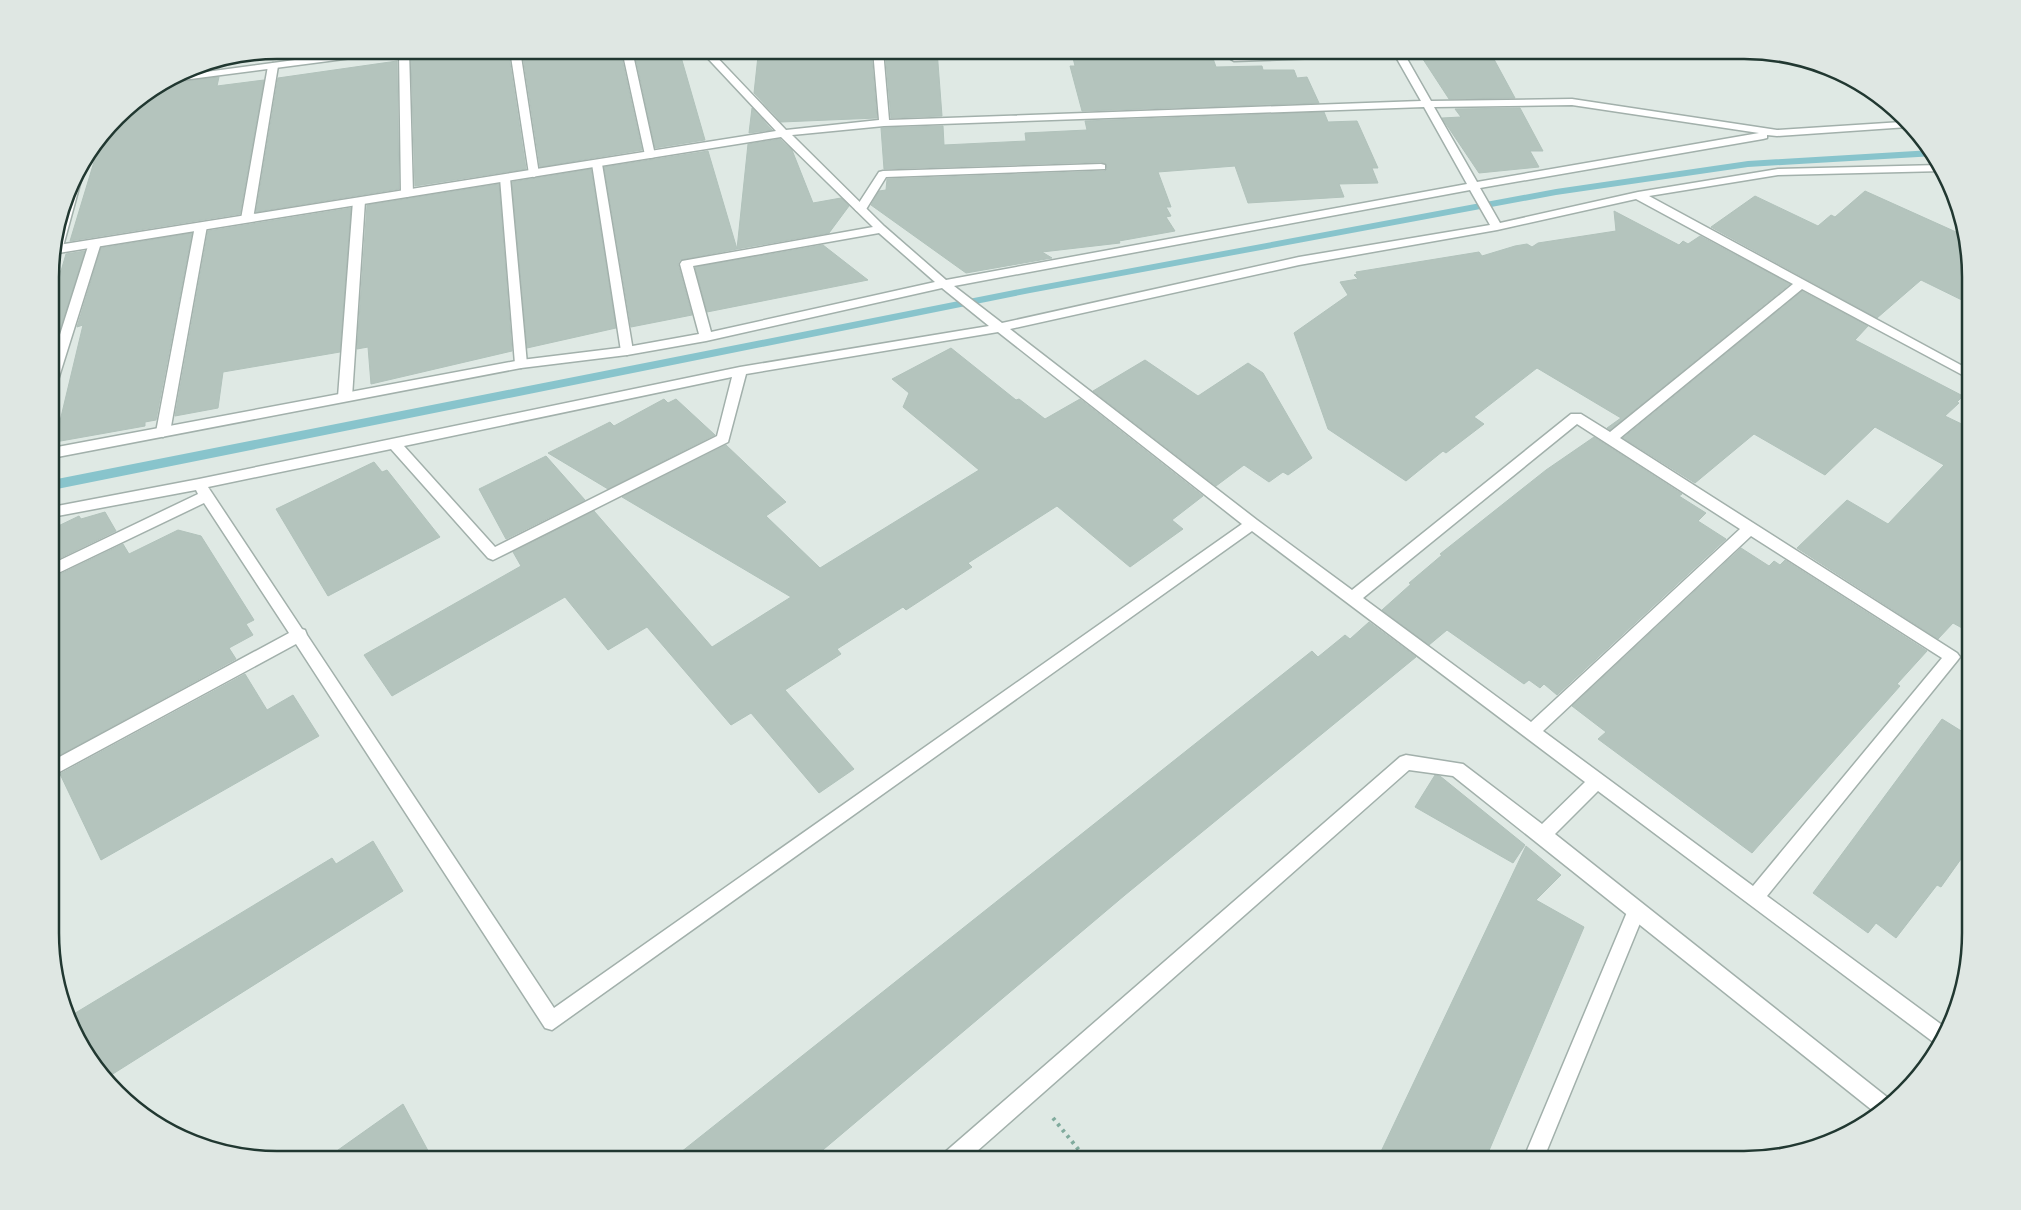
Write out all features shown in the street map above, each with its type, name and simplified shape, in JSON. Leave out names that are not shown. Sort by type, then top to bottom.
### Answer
[{"type":"street","points":[[189,77],[319,59]]},
{"type":"street","points":[[404,59],[407,194]]},
{"type":"street","points":[[516,59],[534,174]]},
{"type":"street","points":[[629,59],[650,155]]},
{"type":"street","points":[[713,59],[784,134],[883,229],[944,284],[999,328],[1252,524],[1937,1034]]},
{"type":"street","points":[[879,59],[884,124]]},
{"type":"street","points":[[1401,59],[1497,227]]},
{"type":"street","points":[[247,219],[273,66]]},
{"type":"street","points":[[61,249],[784,134],[884,124],[1426,104],[1572,102],[1778,133]]},
{"type":"street","points":[[59,452],[521,364],[628,351],[706,338],[944,284],[1473,186],[1778,133],[1900,125]]},
{"type":"street","points":[[597,164],[628,351]]},
{"type":"street","points":[[861,208],[883,174],[1101,167]]},
{"type":"street","points":[[59,511],[203,490],[392,442],[740,371],[999,328],[1299,261],[1497,227],[1638,195],[1778,172],[1933,168]]},
{"type":"street","points":[[505,178],[521,364]]},
{"type":"street","points":[[1638,195],[1962,370]]},
{"type":"street","points":[[345,397],[359,202]]},
{"type":"street","points":[[163,432],[201,226]]},
{"type":"street","points":[[706,338],[686,264],[883,229]]},
{"type":"street","points":[[59,358],[95,243]]},
{"type":"street","points":[[1610,439],[1801,283]]},
{"type":"street","points":[[392,442],[493,554],[723,439],[740,371]]},
{"type":"street","points":[[1352,599],[1576,417],[1952,657],[1754,898]]},
{"type":"street","points":[[203,490],[300,634],[552,1021],[1252,524]]},
{"type":"street","points":[[59,566],[203,490]]},
{"type":"street","points":[[1531,732],[1750,528]]},
{"type":"street","points":[[59,765],[300,634]]},
{"type":"street","points":[[961,1151],[1406,762],[1457,769],[1543,835],[1880,1104]]},
{"type":"street","points":[[1543,835],[1597,781]]},
{"type":"street","points":[[1537,1151],[1636,911]]},
{"type":"path","points":[[1030,1090],[1080,1151]]},
{"type":"building","points":[[411,59],[509,59],[526,169],[415,186]]},
{"type":"building","points":[[523,59],[622,59],[642,150],[540,167]]},
{"type":"building","points":[[636,59],[682,59],[705,140],[655,148]]},
{"type":"building","points":[[758,59],[872,59],[877,118],[781,122],[754,93]]},
{"type":"building","points":[[886,59],[938,59],[942,116],[891,118]]},
{"type":"building","points":[[1073,59],[1213,59],[1216,67],[1262,66],[1263,70],[1294,70],[1297,78],[1307,77],[1319,103],[1082,111],[1070,66],[1075,66]]},
{"type":"building","points":[[1423,59],[1494,59],[1515,98],[1449,99]]},
{"type":"building","points":[[397,61],[399,189],[256,212],[278,78]]},
{"type":"building","points":[[219,77],[217,86],[264,80],[240,214],[70,241],[96,157],[104,144],[133,113],[180,81]]},
{"type":"building","points":[[752,108],[772,130],[749,133]]},
{"type":"building","points":[[1520,108],[1543,151],[1530,151],[1539,167],[1479,173],[1442,118],[1461,117],[1455,109]]},
{"type":"building","points":[[1324,112],[1328,122],[1357,121],[1378,168],[1372,168],[1378,183],[1339,184],[1344,197],[1248,203],[1235,166],[1158,172],[1171,207],[1166,207],[1171,216],[1166,217],[1175,231],[1119,241],[1120,243],[1042,252],[1052,258],[966,273],[871,205],[879,191],[886,190],[887,179],[1105,171],[1107,169],[1106,164],[1101,162],[884,169],[881,128],[943,126],[944,145],[1026,141],[1025,133],[1087,130],[1085,121]]},
{"type":"building","points":[[780,139],[792,150],[813,203],[841,198],[849,206],[829,233],[737,249],[748,144]]},
{"type":"building","points":[[708,151],[737,249],[680,260],[678,264],[692,315],[631,327],[604,167]]},
{"type":"building","points":[[591,169],[616,328],[527,348],[512,182]]},
{"type":"building","points":[[499,184],[512,351],[371,384],[368,347],[357,349],[367,205]]},
{"type":"building","points":[[1865,191],[1957,233],[1962,263],[1962,300],[1921,280],[1877,318],[1711,227],[1755,196],[1818,226],[1831,215],[1835,217]]},
{"type":"building","points":[[351,208],[340,352],[223,372],[218,408],[175,416],[208,231]]},
{"type":"building","points":[[1614,211],[1679,245],[1683,241],[1688,244],[1700,236],[1790,284],[1610,430],[1607,428],[1621,418],[1537,368],[1474,417],[1484,424],[1446,453],[1443,451],[1406,481],[1328,429],[1294,333],[1348,295],[1340,282],[1358,279],[1354,275],[1357,274],[1356,272],[1479,252],[1482,256],[1515,246],[1527,244],[1532,247],[1538,243],[1616,231]]},
{"type":"building","points":[[192,233],[156,420],[145,422],[145,426],[59,441],[59,425],[83,325],[77,327],[101,248]]},
{"type":"building","points":[[823,245],[868,280],[707,312],[695,267]]},
{"type":"building","points":[[85,251],[59,330],[59,271],[61,271],[66,254]]},
{"type":"building","points":[[1802,291],[1868,326],[1855,340],[1962,395],[1957,402],[1959,403],[1945,416],[1962,424],[1962,628],[1953,623],[1938,639],[1797,548],[1847,500],[1888,524],[1944,465],[1875,427],[1825,475],[1754,434],[1695,483],[1623,438]]},
{"type":"building","points":[[951,348],[1016,400],[1019,399],[1045,419],[1080,399],[1203,496],[1172,520],[1183,529],[1130,567],[1057,506],[968,563],[972,567],[906,610],[903,607],[837,649],[841,654],[785,690],[854,769],[819,793],[751,713],[731,725],[647,627],[608,650],[565,597],[392,696],[364,655],[521,566],[513,552],[594,511],[712,647],[791,597],[622,497],[726,445],[786,502],[766,516],[820,568],[979,470],[903,407],[909,393],[892,379]]},
{"type":"building","points":[[1145,360],[1198,396],[1248,363],[1263,373],[1312,458],[1288,475],[1283,472],[1269,482],[1244,465],[1216,486],[1093,391]]},
{"type":"building","points":[[664,399],[668,403],[676,399],[715,435],[608,489],[548,453],[610,422],[614,426]]},
{"type":"building","points":[[1594,437],[1682,494],[1679,496],[1706,513],[1698,521],[1726,539],[1557,695],[1544,684],[1540,688],[1529,680],[1524,684],[1447,630],[1429,645],[1382,610],[1411,584],[1409,583],[1442,555],[1440,554],[1546,470]]},
{"type":"building","points":[[546,456],[585,500],[506,539],[479,489]]},
{"type":"building","points":[[374,462],[382,472],[387,470],[440,537],[328,596],[276,509]]},
{"type":"building","points":[[105,512],[116,531],[59,559],[59,526],[79,516],[81,519]]},
{"type":"building","points":[[178,530],[201,536],[254,620],[246,624],[253,635],[229,648],[236,659],[59,756],[59,575],[123,544],[129,554]]},
{"type":"building","points":[[1741,548],[1769,566],[1774,561],[1780,565],[1785,560],[1927,651],[1897,684],[1900,686],[1752,853],[1598,739],[1606,732],[1572,706]]},
{"type":"building","points":[[1369,622],[1416,657],[1125,895],[822,1151],[682,1151],[1312,651],[1318,657],[1345,635],[1350,639]]},
{"type":"building","points":[[245,674],[267,710],[293,695],[319,736],[101,860],[60,774]]},
{"type":"building","points":[[1942,719],[1962,731],[1962,858],[1941,887],[1937,885],[1896,938],[1876,923],[1868,933],[1813,893]]},
{"type":"building","points":[[1435,775],[1440,776],[1525,845],[1513,863],[1415,807]]},
{"type":"building","points":[[373,841],[403,891],[111,1075],[88,1042],[74,1014],[332,858],[336,864]]},
{"type":"building","points":[[1526,846],[1561,875],[1536,900],[1584,927],[1489,1151],[1381,1151]]},
{"type":"building","points":[[403,1104],[428,1151],[337,1151]]},
{"type":"waterway","points":[[59,484],[1030,290],[1556,192],[1748,164],[1923,154]]}]
